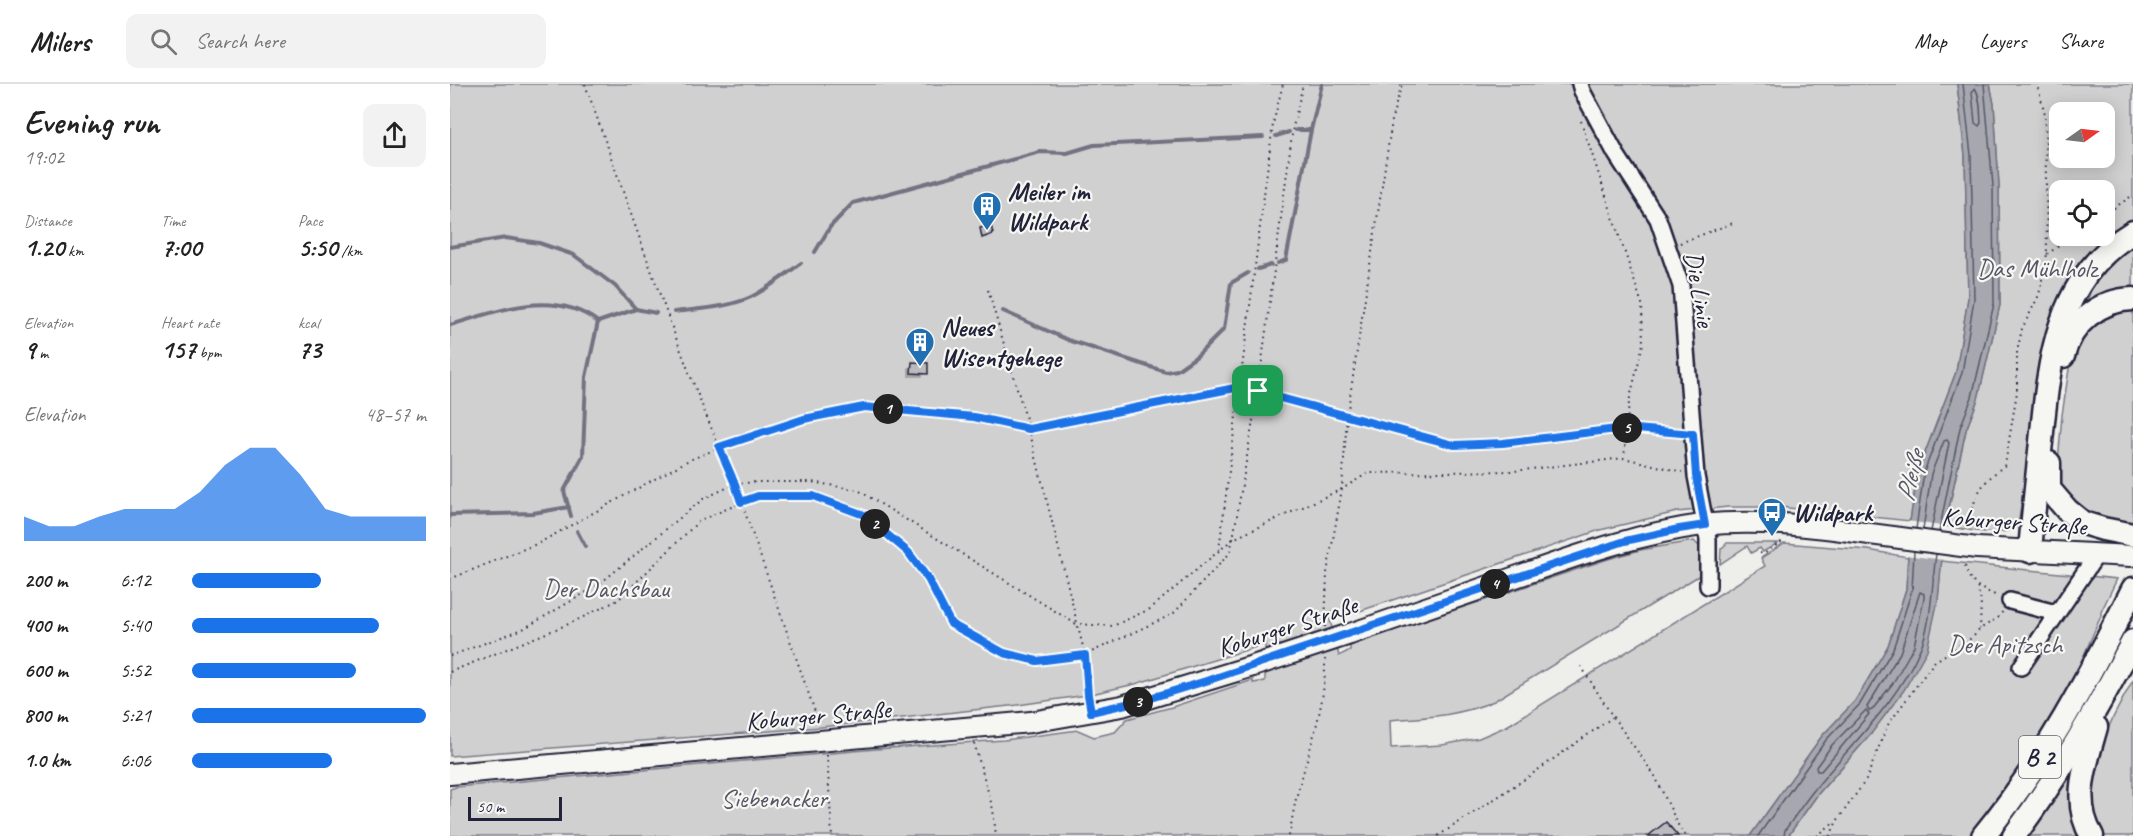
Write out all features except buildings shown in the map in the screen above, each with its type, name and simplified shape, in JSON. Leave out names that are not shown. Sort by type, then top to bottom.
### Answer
[{"type":"highway","points":[[2037,552],[2047,380],[2061,320],[2068,302],[2091,270],[2105,254],[2133,232]]},
{"type":"highway","points":[[2037,552],[2049,489],[2049,454],[2060,366],[2065,345],[2075,328],[2087,316],[2104,305],[2133,299]]},
{"type":"highway","points":[[2049,489],[2067,510],[2083,523],[2103,529],[2132,545]]},
{"type":"highway","name":"B 2","points":[[1983,836],[2015,795],[2049,743],[2129,598]]},
{"type":"highway","name":"B 2","points":[[2014,836],[2056,777],[2133,641]]},
{"type":"highway","points":[[2092,836],[2083,817],[2081,798],[2084,771],[2106,691]]},
{"type":"main road","name":"Koburger Straße","points":[[450,774],[972,728],[1031,722],[1091,712],[1144,700],[1253,666],[1625,541],[1705,525],[1792,524],[1977,548],[2037,552],[2097,554],[2132,545]]},
{"type":"lane","name":"Die Linie","points":[[1581,88],[1616,154],[1658,219],[1681,286],[1696,476],[1708,539],[1708,586]]},
{"type":"lane","points":[[2021,667],[2097,554]]},
{"type":"lane","points":[[2010,601],[2056,613]]},
{"type":"path","points":[[585,84],[719,447],[735,484],[821,728]]},
{"type":"path","points":[[1219,550],[1274,124],[1283,84]]},
{"type":"path","points":[[450,672],[571,623],[618,600],[700,520],[758,496],[813,496],[864,515],[908,552],[928,579],[951,624],[1004,653],[1037,661],[1085,655],[1173,615],[1229,554],[1233,539],[1258,391],[1293,127],[1304,84]]},
{"type":"path","points":[[1325,634],[1327,573],[1341,489],[1347,416],[1393,114],[1402,84]]},
{"type":"path","points":[[1968,526],[1975,495],[1986,480],[2005,465],[2017,392],[2017,352],[2022,329],[2038,295],[2046,254],[2045,114],[2037,84]]},
{"type":"path","points":[[1581,88],[1581,124],[1642,304],[1643,344],[1629,402],[1624,458]]},
{"type":"path","points":[[2115,207],[2133,195]]},
{"type":"path","points":[[1669,247],[1733,224]]},
{"type":"path","points":[[2046,254],[2058,246]]},
{"type":"path","points":[[988,290],[1029,429],[1085,655],[1091,712]]},
{"type":"path","points":[[450,579],[539,543],[687,461],[719,447],[804,419],[864,407],[974,417],[1029,429],[1240,387],[1454,445],[1503,443],[1625,428],[1693,434]]},
{"type":"path","points":[[450,656],[523,629],[597,586],[703,499],[735,484],[811,482],[858,490],[1076,624],[1113,626],[1150,609],[1233,539],[1341,489],[1368,473],[1514,471],[1624,458],[1696,476]]},
{"type":"path","points":[[1760,552],[1764,554],[1781,543],[1792,524]]},
{"type":"path","points":[[1830,836],[1837,821],[1866,780],[1887,726],[1934,662],[1973,637],[1980,629],[1999,616],[2010,601],[1977,587],[1968,578],[1965,566]]},
{"type":"path","points":[[1977,587],[1981,601],[1980,629]]},
{"type":"path","points":[[1289,836],[1298,791],[1315,737],[1326,680],[1325,657]]},
{"type":"path","points":[[1581,666],[1613,717],[1655,776],[1680,829],[1686,836]]},
{"type":"path","points":[[1438,836],[1613,717]]},
{"type":"path","points":[[972,728],[993,809],[996,836]]},
{"type":"path","points":[[826,755],[832,836]]},
{"type":"path","points":[[1817,836],[1837,821]]},
{"type":"green space","points":[[450,84],[1957,84],[1965,155],[1968,298],[1956,372],[1918,471],[1910,521],[1779,507],[1728,507],[1677,512],[1600,530],[1354,613],[1328,612],[1339,656],[1350,650],[1350,645],[1608,559],[1640,550],[1694,541],[1700,547],[1700,575],[1494,701],[1455,713],[1390,720],[1391,748],[1442,745],[1479,738],[1507,726],[1765,566],[1761,558],[1784,543],[1868,550],[1908,557],[1906,589],[1888,646],[1855,701],[1822,736],[1750,836],[450,836],[450,789],[456,787],[876,749],[1004,740],[1078,730],[1094,737],[1115,732],[1127,719],[1172,707],[1253,680],[1253,683],[1265,681],[1265,643],[1135,684],[1087,695],[1018,705],[821,727],[450,756]]},
{"type":"green space","name":"Das Mühlholz","points":[[1990,84],[2133,84],[2133,225],[2044,354],[2018,526],[1992,533],[1945,526],[1966,430],[1978,399],[2000,305],[1999,186],[1994,104]]},
{"type":"green space","name":"Das Mühlholz","points":[[2133,240],[2133,288],[2105,293],[2087,301],[2098,271]]},
{"type":"green space","name":"Das Mühlholz","points":[[2133,306],[2133,526],[2088,515],[2064,491],[2059,477],[2058,462],[2071,356],[2096,318]]},
{"type":"green space","points":[[1727,543],[1778,543],[1763,552],[1760,548],[1751,553],[1747,546],[1720,564],[1721,549]]},
{"type":"green space","name":"Der Apitzsch","points":[[1941,561],[2117,579],[2077,670],[2046,727],[2023,765],[1969,836],[1788,836],[1818,794],[1871,734],[1938,600]]},
{"type":"green space","name":"Der Apitzsch","points":[[2133,680],[2133,836],[2100,836],[2094,815],[2093,775],[2113,717]]},
{"type":"green space","points":[[2079,758],[2084,836],[2026,836]]},
{"type":"water","points":[[1957,84],[1990,84],[1994,104],[1999,186],[2000,305],[1978,399],[1966,430],[1945,526],[1938,600],[1927,650],[1904,690],[1871,734],[1818,794],[1788,836],[1750,836],[1822,736],[1855,701],[1888,646],[1906,589],[1910,521],[1918,471],[1956,372],[1968,298],[1965,155]]},
{"type":"pier","points":[[1907,521],[1948,527],[1944,560],[1905,555]]},
{"type":"waterway","points":[[1278,263],[1286,260],[1322,84]]},
{"type":"waterway","points":[[1296,130],[1311,130]]},
{"type":"waterway","points":[[1276,136],[1289,132]]},
{"type":"waterway","points":[[815,252],[830,227],[853,203],[1040,152],[1067,153],[1094,145],[1263,137]]},
{"type":"waterway","points":[[450,247],[506,238],[539,243],[574,255],[615,286],[636,309],[656,313]]},
{"type":"waterway","points":[[674,312],[713,308],[742,301],[764,290],[801,263]]},
{"type":"waterway","points":[[1258,269],[1271,265]]},
{"type":"waterway","points":[[1003,311],[1068,340],[1166,372],[1177,370],[1197,356],[1224,329],[1231,283],[1248,273]]},
{"type":"waterway","points":[[450,325],[506,309],[544,304],[563,306],[581,312],[598,322],[636,309]]},
{"type":"waterway","points":[[571,516],[564,491],[583,456],[586,377],[598,322]]},
{"type":"waterway","points":[[450,515],[533,513],[569,507]]},
{"type":"waterway","points":[[577,531],[585,546]]},
{"type":"place","name":"Meiler im Wildpark","points":[[987,232]]},
{"type":"place","name":"Neues Wisentgehege","points":[[920,368]]},
{"type":"place","name":"Wildpark","points":[[1772,538]]},
{"type":"route","points":[[1240,387],[1258,391],[1454,445],[1503,443],[1625,428],[1693,434],[1696,476],[1705,525],[1643,536],[1575,556],[1206,681],[1144,700],[1091,712],[1085,655],[1037,661],[1004,653],[951,624],[928,579],[908,552],[864,515],[813,496],[758,496],[741,502],[719,447],[804,419],[864,407],[974,417],[1029,429],[1240,387]]},
{"type":"water label","name":"Pleiße","points":[[1910,476]]},
{"type":"park label","name":"Der Dachsbau","points":[[606,588]]},
{"type":"park label","name":"Siebenacker","points":[[774,798]]}]
